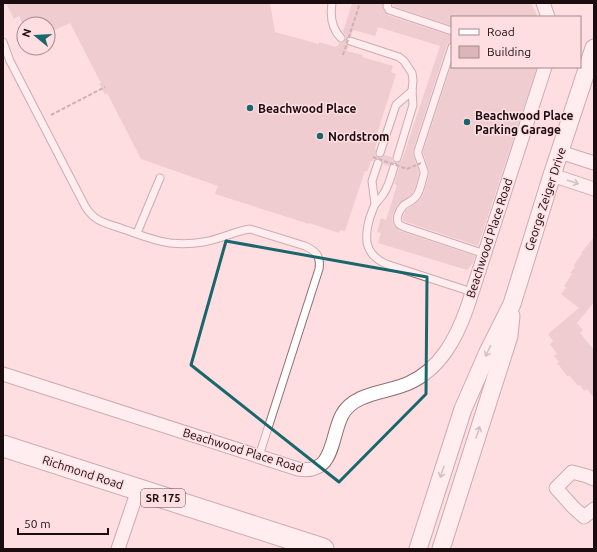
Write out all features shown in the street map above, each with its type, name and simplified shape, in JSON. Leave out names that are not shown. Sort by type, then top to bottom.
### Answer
[{"type":"main road","name":"Richmond Road","points":[[3,446],[323,549]]},
{"type":"street","name":"George Zeiger Drive","points":[[418,549],[463,409],[488,352],[512,304],[552,175],[594,48]]},
{"type":"street","name":"Beachwood Place Road","points":[[3,374],[298,469],[310,470],[321,465],[329,454],[343,414],[351,405],[366,396],[410,383],[427,372],[438,362],[451,344],[462,321],[485,254],[545,68]]},
{"type":"street","points":[[560,152],[594,163]]},
{"type":"street","points":[[552,175],[594,189]]},
{"type":"street","name":"George Zeiger Drive","points":[[441,549],[509,336],[512,304]]},
{"type":"street","points":[[594,479],[572,472],[556,488],[584,517],[594,509]]},
{"type":"street","points":[[118,549],[138,490]]},
{"type":"lane","points":[[332,3],[331,22],[336,33],[341,38]]},
{"type":"lane","points":[[388,3],[387,6],[389,10],[451,31]]},
{"type":"lane","points":[[350,41],[395,55],[404,61],[412,73],[413,105],[397,158]]},
{"type":"lane","points":[[3,42],[10,60],[91,215],[99,220],[137,234],[170,243],[212,241],[242,230],[250,229],[305,246],[311,249],[318,257],[320,262],[319,269],[259,456]]},
{"type":"lane","points":[[451,50],[418,151],[424,171],[418,193],[400,209],[396,220],[397,223],[404,228],[485,254]]},
{"type":"lane","points":[[380,153],[396,105],[412,91]]},
{"type":"lane","points":[[375,160],[372,181],[375,204]]},
{"type":"lane","points":[[394,167],[384,193],[375,204],[367,229],[366,236],[369,248],[373,255],[386,264],[472,292]]},
{"type":"lane","points":[[137,234],[160,178]]},
{"type":"path","points":[[343,55],[360,3]]},
{"type":"path","points":[[51,115],[105,87]]},
{"type":"path","points":[[375,160],[407,169],[421,163]]},
{"type":"highlighted area","points":[[226,241],[427,277],[426,394],[339,482],[191,365]]},
{"type":"building","name":"Beachwood Place","points":[[6,3],[270,3],[275,32],[336,47],[339,43],[345,41],[349,46],[347,51],[393,66],[391,72],[396,74],[375,140],[377,141],[375,154],[377,157],[381,158],[385,155],[392,157],[394,162],[389,166],[383,164],[382,160],[379,158],[371,161],[367,172],[365,171],[345,231],[340,230],[339,233],[215,194],[218,186],[141,159],[107,93],[105,95],[99,83],[101,83],[70,23],[56,29],[56,16],[16,16],[14,19]]},
{"type":"building","points":[[352,3],[383,3],[383,8],[387,15],[451,36],[451,42],[447,45],[413,150],[413,155],[419,172],[416,186],[411,195],[398,204],[393,213],[392,220],[394,226],[400,231],[475,256],[473,263],[467,270],[378,243],[381,233],[377,232],[381,218],[386,220],[397,185],[394,184],[399,168],[397,163],[402,160],[440,46],[378,27],[375,36],[353,30],[351,36],[346,38],[343,32]]},
{"type":"building","points":[[393,3],[531,3],[538,16],[451,16],[451,26],[393,6]]},
{"type":"building","points":[[451,66],[451,68],[537,68],[478,246],[402,220],[406,210],[419,201],[425,189],[429,171],[423,152]]},
{"type":"building","points":[[594,237],[594,302],[577,323],[583,330],[580,333],[594,350],[594,398],[587,389],[584,391],[569,375],[568,377],[557,363],[559,362],[554,356],[557,354],[550,344],[553,341],[548,334],[579,308],[561,294],[566,288],[564,286],[572,274],[570,273],[575,267],[573,266]]},
{"type":"place","name":"Beachwood Place","points":[[250,108]]},
{"type":"place","name":"Beachwood Place Parking Garage","points":[[467,122]]},
{"type":"place","name":"Nordstrom","points":[[320,136]]}]
